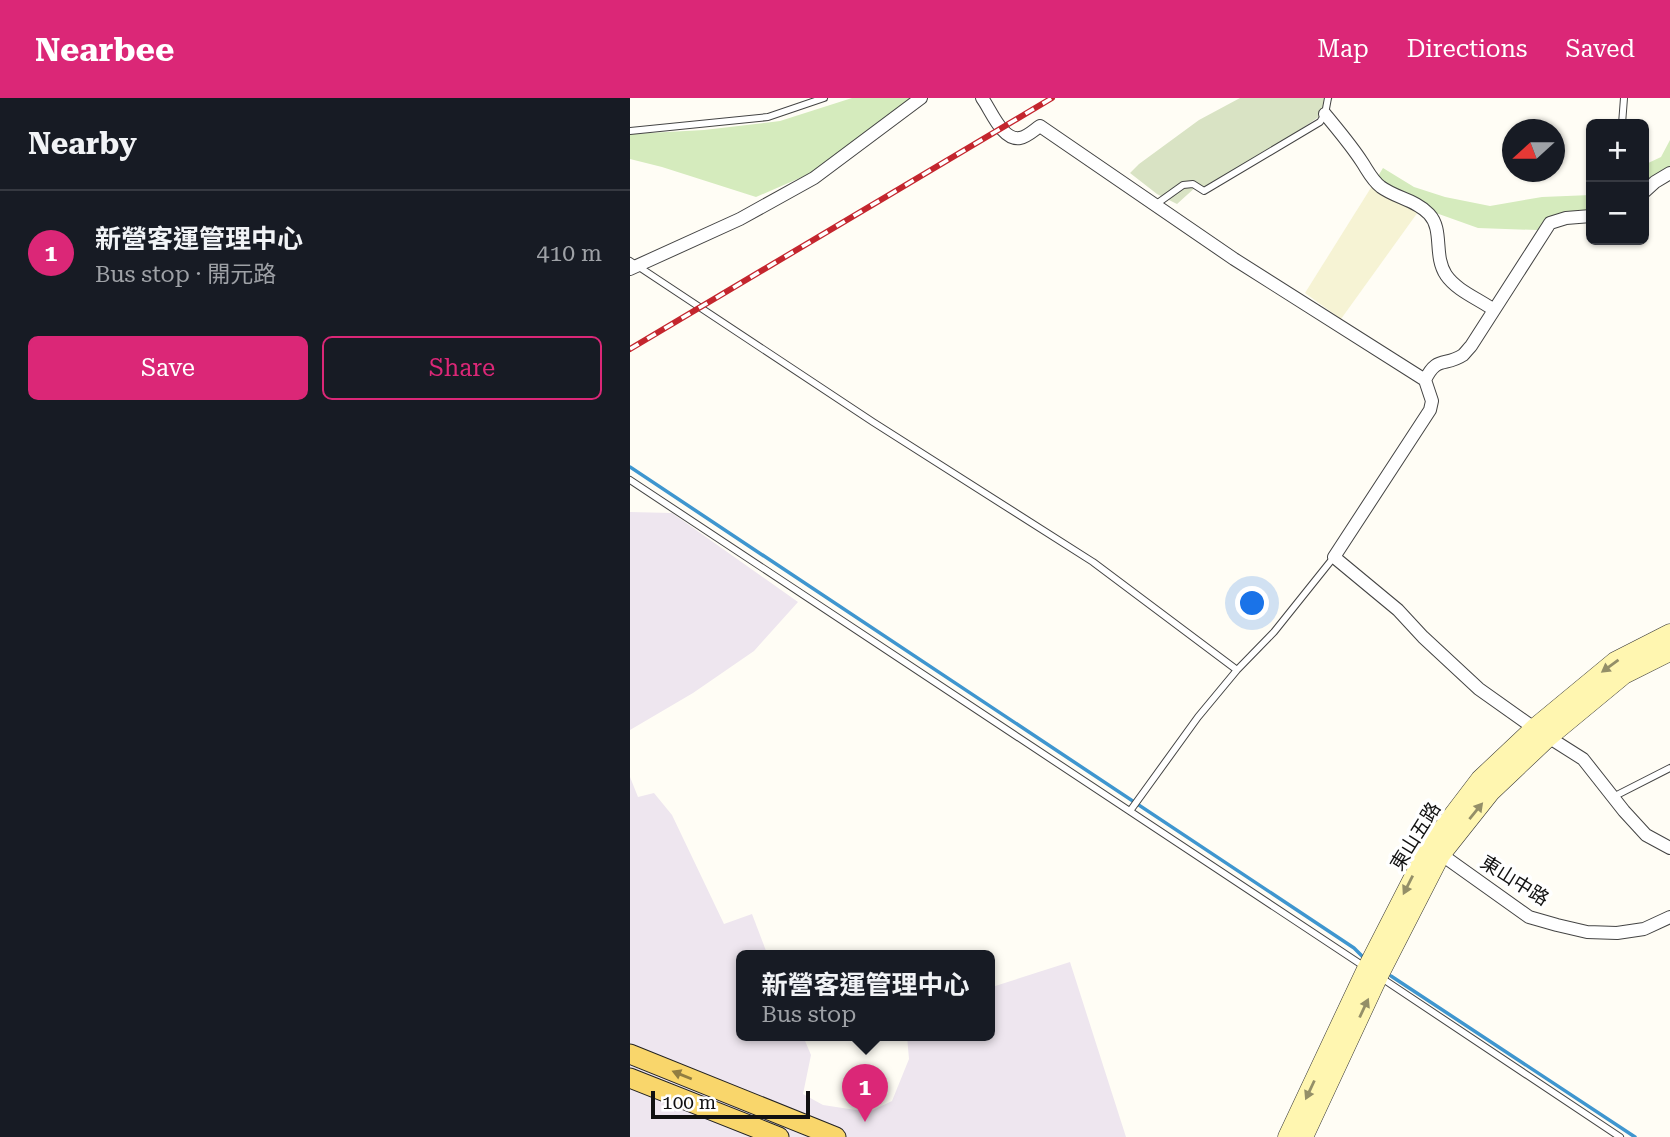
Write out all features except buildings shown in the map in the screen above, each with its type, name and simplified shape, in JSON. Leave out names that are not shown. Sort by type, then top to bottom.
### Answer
[{"type":"main road","points":[[630,1054],[836,1137]]},
{"type":"main road","points":[[630,1078],[779,1137]]},
{"type":"street","points":[[632,265],[740,219],[814,178],[921,98]]},
{"type":"street","points":[[982,98],[1005,134],[1012,138],[1023,138],[1040,126],[1234,259],[1425,380],[1432,401],[1430,410],[1334,557],[1398,610],[1479,689],[1583,759],[1646,835],[1670,848]]},
{"type":"street","points":[[1325,114],[1362,162],[1369,176],[1382,187],[1428,212],[1435,222],[1439,260],[1446,274],[1453,283],[1494,310]]},
{"type":"street","points":[[1649,187],[1670,173]]},
{"type":"street","points":[[1425,380],[1431,369],[1439,363],[1462,355],[1471,346],[1550,223],[1586,216]]},
{"type":"street","name":"東山五路","points":[[1542,732],[1615,662],[1670,633]]},
{"type":"street","name":"東山五路","points":[[1287,1137],[1435,850],[1480,779],[1624,675],[1670,652]]},
{"type":"street","name":"東山中路","points":[[1435,850],[1530,917],[1557,925],[1587,932],[1617,933],[1644,929],[1670,917]]},
{"type":"street","name":"東山五路","points":[[1304,1137],[1373,972]]},
{"type":"lane","points":[[630,131],[768,117],[824,98]]},
{"type":"lane","points":[[1155,206],[1183,185],[1193,184],[1204,191],[1320,122],[1325,114],[1328,98]]},
{"type":"lane","points":[[1622,119],[1624,98]]},
{"type":"lane","points":[[632,265],[1093,562],[1237,670]]},
{"type":"lane","points":[[630,480],[1620,1137]]},
{"type":"lane","points":[[1130,811],[1198,717],[1237,670],[1274,632],[1334,557]]},
{"type":"lane","points":[[1614,797],[1670,768]]},
{"type":"shaded area","points":[[1372,186],[1418,212],[1341,319],[1305,293]]},
{"type":"shaded area","points":[[630,512],[672,513],[798,602],[754,651],[693,693],[630,730]]},
{"type":"shaded area","points":[[630,777],[638,797],[654,793],[672,815],[724,924],[752,914],[766,950],[736,950],[736,1041],[805,1041],[811,1055],[803,1094],[823,1105],[869,1112],[892,1101],[909,1059],[907,1041],[995,1041],[995,986],[1070,962],[1126,1137],[630,1137]]},
{"type":"green space","points":[[852,98],[913,98],[809,174],[756,197],[630,159],[630,134],[704,130],[780,121]]},
{"type":"green space","points":[[1240,98],[1333,98],[1323,114],[1214,188],[1198,185],[1177,204],[1157,194],[1130,173],[1199,120]]},
{"type":"green space","points":[[1670,140],[1670,170],[1649,190],[1649,163],[1661,157]]},
{"type":"green space","points":[[1383,168],[1414,187],[1445,197],[1490,206],[1542,197],[1586,195],[1586,221],[1537,230],[1478,228],[1436,213],[1418,212],[1372,186]]},
{"type":"waterway","points":[[630,467],[1354,948],[1363,957]]},
{"type":"waterway","points":[[1391,976],[1635,1137]]},
{"type":"railway","points":[[630,349],[1052,98]]},
{"type":"place","name":"新營客運管理中心","points":[[865,1122]]}]
